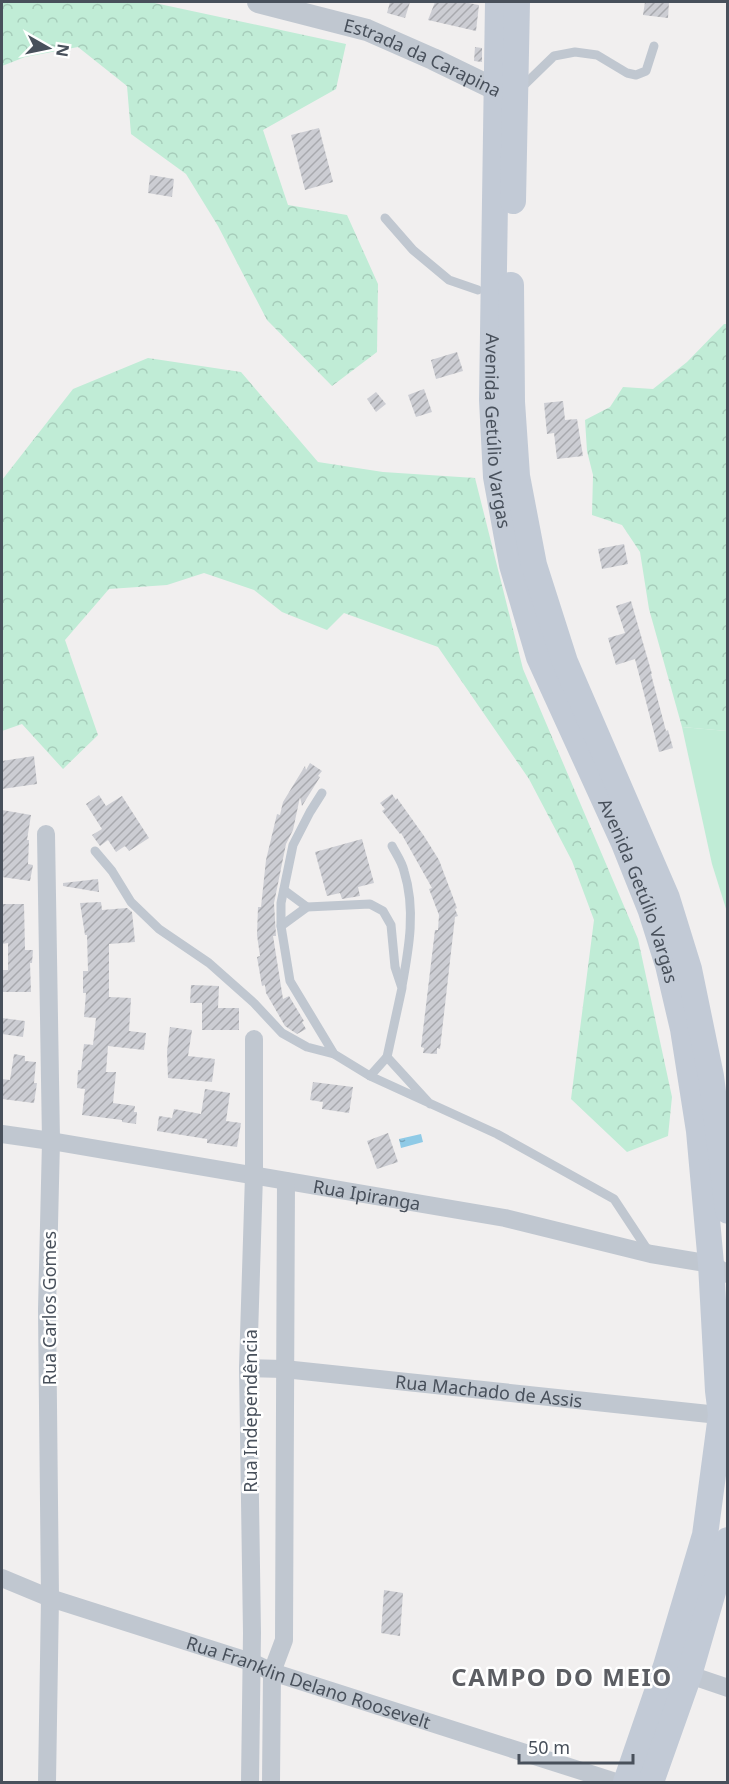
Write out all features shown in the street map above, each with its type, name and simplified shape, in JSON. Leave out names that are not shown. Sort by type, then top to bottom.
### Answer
[{"type":"main road","name":"Avenida Getúlio Vargas","points":[[498,2],[506,91],[512,402],[518,476],[534,565],[565,662],[666,898],[689,969],[711,1076],[728,1211]]},
{"type":"main road","name":"Avenida Getúlio Vargas","points":[[517,2],[486,291],[496,477],[512,565],[539,657],[622,841],[651,911],[668,965],[683,1029],[719,1269],[718,1391],[724,1415],[705,1535],[651,1782]]},
{"type":"main road","name":"Avenida Getúlio Vargas","points":[[626,1782],[677,1671],[728,1540]]},
{"type":"street","name":"Estrada da Carapina","points":[[258,2],[367,30],[506,91]]},
{"type":"street","name":"Rua Carlos Gomes","points":[[46,834],[51,1141],[47,1310],[50,1598],[47,1782]]},
{"type":"street","name":"Rua Independência","points":[[250,1782],[248,1368],[254,1175],[255,1039]]},
{"type":"street","name":"Rua Ipiranga","points":[[2,1134],[505,1218],[719,1269]]},
{"type":"street","name":"Rua Independência","points":[[271,1782],[272,1672],[284,1640],[286,1181]]},
{"type":"street","name":"Rua Machado de Assis","points":[[248,1368],[284,1369],[724,1415]]},
{"type":"street","name":"Rua Franklin Delano Roosevelt","points":[[2,1578],[50,1598],[251,1662],[272,1672],[616,1782]]},
{"type":"street","points":[[677,1671],[728,1688]]},
{"type":"lane","points":[[506,91],[554,57],[575,52],[597,55],[627,73],[636,75],[646,71],[654,46]]},
{"type":"lane","points":[[385,218],[413,250],[449,280],[486,291]]},
{"type":"lane","points":[[322,793],[293,844],[281,903],[281,926],[290,981],[334,1054]]},
{"type":"lane","points":[[369,1076],[387,1057],[411,933],[409,897],[404,870],[392,846]]},
{"type":"lane","points":[[95,851],[112,871],[131,902],[159,929],[209,963],[254,1003],[282,1033],[308,1047],[334,1054],[369,1076],[497,1134],[614,1199],[651,1254]]},
{"type":"lane","points":[[284,890],[307,907]]},
{"type":"lane","points":[[281,926],[307,907],[370,904],[383,911],[391,925],[395,967],[402,988]]},
{"type":"lane","points":[[387,1057],[430,1104]]},
{"type":"green space","points":[[2,2],[150,2],[346,44],[336,89],[263,130],[288,205],[347,215],[378,284],[377,352],[332,386],[267,320],[218,226],[186,174],[131,134],[127,86],[78,47],[25,57],[2,66]]},
{"type":"green space","points":[[724,324],[728,324],[727,731],[682,727],[649,609],[640,552],[622,525],[592,515],[593,475],[587,451],[585,420],[610,407],[623,387],[653,389],[687,362]]},
{"type":"green space","points":[[148,358],[241,372],[318,462],[383,472],[475,478],[523,669],[638,939],[672,1097],[668,1136],[627,1152],[571,1099],[594,920],[572,861],[529,779],[438,647],[344,613],[327,630],[282,612],[254,590],[204,573],[167,585],[109,589],[65,640],[98,735],[63,769],[22,724],[2,731],[2,480],[73,389]]},
{"type":"green space","points":[[682,727],[727,731],[727,912],[712,864]]},
{"type":"water","points":[[421,1134],[423,1142],[401,1148],[399,1139]]},
{"type":"building","points":[[390,2],[410,2],[405,18],[387,13]]},
{"type":"building","points":[[435,2],[463,2],[479,5],[476,31],[428,20]]},
{"type":"building","points":[[645,2],[669,2],[668,18],[643,15]]},
{"type":"building","points":[[475,47],[482,48],[482,62],[474,61]]},
{"type":"building","points":[[319,128],[333,182],[305,190],[291,135]]},
{"type":"building","points":[[150,175],[174,179],[172,197],[148,193]]},
{"type":"building","points":[[457,352],[463,371],[436,379],[431,360]]},
{"type":"building","points":[[424,389],[432,412],[416,417],[408,395]]},
{"type":"building","points":[[376,392],[386,404],[376,412],[367,399]]},
{"type":"building","points":[[563,401],[565,420],[577,419],[583,456],[557,459],[554,433],[547,434],[544,403]]},
{"type":"building","points":[[624,544],[628,564],[602,569],[598,549]]},
{"type":"building","points":[[631,601],[666,731],[668,730],[673,748],[659,752],[635,659],[616,665],[608,638],[625,633],[616,606]]},
{"type":"building","points":[[34,756],[37,784],[2,789],[2,761]]},
{"type":"building","points":[[310,763],[322,771],[302,806],[300,797],[293,830],[286,844],[274,903],[276,936],[273,936],[283,999],[289,996],[304,1021],[302,1022],[306,1029],[297,1034],[285,1026],[266,993],[265,985],[262,986],[257,957],[260,956],[257,935],[258,907],[261,907],[266,860],[277,814],[280,815],[283,802],[305,766],[306,770]]},
{"type":"building","points":[[392,794],[439,860],[457,908],[455,909],[458,916],[455,917],[440,1049],[437,1048],[437,1054],[423,1053],[424,1048],[421,1047],[435,930],[438,930],[439,915],[429,889],[432,888],[401,833],[382,811],[385,809],[380,803]]},
{"type":"building","points":[[99,795],[106,806],[122,796],[149,838],[129,851],[125,846],[116,852],[108,840],[100,846],[92,835],[102,829],[86,804]]},
{"type":"building","points":[[2,810],[31,815],[27,840],[29,840],[28,864],[33,865],[30,881],[2,877]]},
{"type":"building","points":[[362,839],[374,883],[358,887],[360,896],[342,899],[340,893],[327,896],[315,852]]},
{"type":"building","points":[[98,879],[99,892],[63,886],[63,883]]},
{"type":"building","points":[[101,902],[102,910],[127,908],[132,912],[135,942],[109,944],[109,997],[131,998],[129,1031],[146,1033],[144,1050],[108,1046],[106,1072],[116,1072],[113,1103],[135,1106],[136,1124],[82,1115],[85,1089],[77,1088],[78,1070],[81,1070],[84,1044],[93,1045],[96,1018],[84,1017],[86,993],[83,993],[83,971],[88,971],[87,935],[85,935],[80,903]]},
{"type":"building","points":[[2,904],[24,904],[25,950],[33,950],[32,963],[30,963],[31,992],[2,992],[2,970],[8,970],[8,943],[2,944]]},
{"type":"building","points":[[191,985],[219,986],[218,1008],[239,1008],[239,1030],[202,1030],[202,1003],[190,1003]]},
{"type":"building","points":[[2,1018],[25,1021],[23,1037],[2,1034]]},
{"type":"building","points":[[170,1027],[192,1030],[188,1056],[215,1059],[212,1082],[168,1078],[167,1052]]},
{"type":"building","points":[[14,1054],[25,1056],[25,1061],[36,1062],[34,1083],[37,1083],[34,1103],[2,1099],[2,1079],[10,1080]]},
{"type":"building","points":[[313,1082],[353,1087],[349,1113],[322,1109],[323,1102],[310,1100]]},
{"type":"building","points":[[205,1089],[230,1093],[226,1121],[241,1123],[237,1147],[207,1143],[207,1139],[157,1131],[159,1116],[172,1118],[174,1109],[201,1114]]},
{"type":"building","points":[[388,1133],[398,1162],[377,1169],[367,1141]]},
{"type":"building","points":[[384,1590],[403,1593],[400,1636],[381,1633]]},
{"type":"district","name":"CAMPO DO MEIO","points":[[562,1676]]}]
